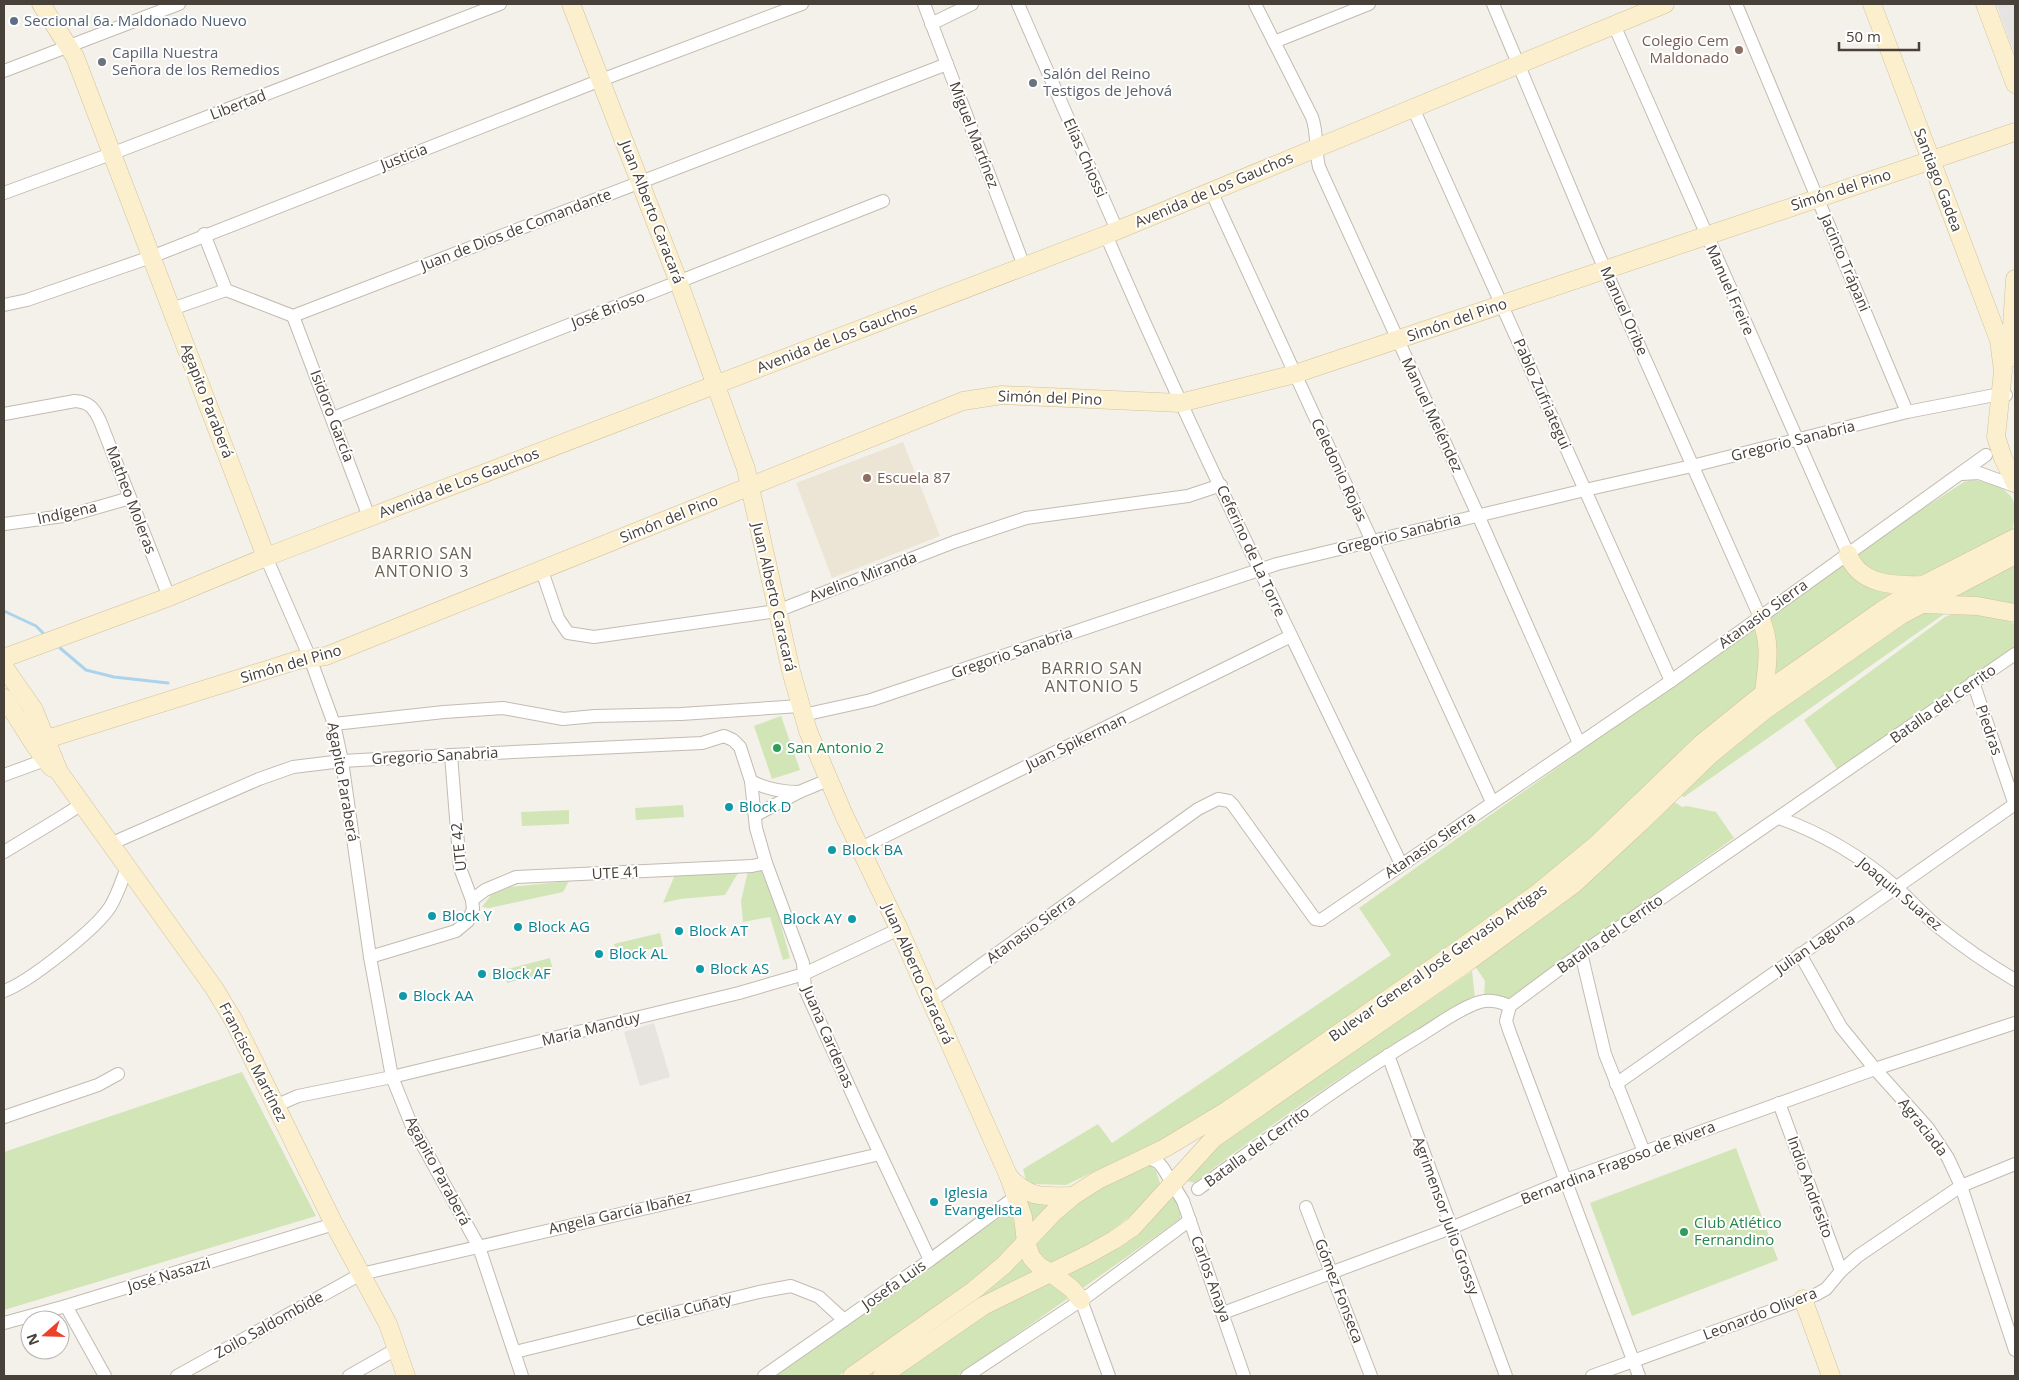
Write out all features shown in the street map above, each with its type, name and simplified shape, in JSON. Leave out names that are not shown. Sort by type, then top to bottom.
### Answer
[{"type":"street","name":"Agapito Paraberá","points":[[41,4],[75,57],[266,556],[310,658],[334,724],[342,761],[370,957],[392,1077],[411,1124],[479,1247],[522,1376]]},
{"type":"street","points":[[4,71],[179,4]]},
{"type":"street","name":"Libertad","points":[[4,193],[111,154],[500,4]]},
{"type":"street","name":"Juan Alberto Caracará","points":[[571,4],[679,282],[746,469],[801,710],[828,780],[899,929],[1009,1177],[1020,1193]]},
{"type":"street","name":"Justicia","points":[[4,305],[27,300],[151,256],[601,80],[802,4]]},
{"type":"street","name":"Miguel Martínez","points":[[924,4],[1024,266]]},
{"type":"street","points":[[931,24],[972,4]]},
{"type":"street","name":"Elías Chiossi","points":[[1018,4],[1111,233]]},
{"type":"street","name":"Manuel Meléndez","points":[[1255,4],[1312,117],[1317,132],[1316,147],[1319,167],[1478,515],[1578,743]]},
{"type":"street","points":[[1274,42],[1369,4]]},
{"type":"street","name":"Manuel Oribe","points":[[1493,4],[1605,269],[1760,617]]},
{"type":"street","name":"Avenida de Los Gauchos","points":[[4,658],[169,597],[266,556],[1111,233],[1665,4]]},
{"type":"street","name":"Jacinto Trápani","points":[[1736,4],[1907,412]]},
{"type":"street","name":"Santiago Gadea","points":[[1872,4],[1930,161],[1994,323],[2002,357],[2003,394]]},
{"type":"street","points":[[1985,4],[2015,84]]},
{"type":"street","name":"Manuel Freire","points":[[1614,25],[1848,554]]},
{"type":"street","name":"Juan de Dios de Comandante","points":[[294,316],[947,64]]},
{"type":"street","name":"Pablo Zufriategui","points":[[1413,108],[1671,681]]},
{"type":"street","name":"Simón del Pino","points":[[47,739],[298,660],[326,656],[963,401],[1002,395],[1180,403],[1295,374],[2015,132]]},
{"type":"street","name":"Celedonio Rojas","points":[[1211,191],[1492,802]]},
{"type":"street","name":"José Brioso","points":[[333,418],[883,201]]},
{"type":"street","name":"Ceferino de La Torre","points":[[1111,233],[1180,403],[1221,485],[1259,570],[1401,864]]},
{"type":"street","points":[[204,234],[226,290]]},
{"type":"street","points":[[2015,279],[2003,394],[1996,437],[2015,484]]},
{"type":"street","points":[[172,309],[226,290],[294,316]]},
{"type":"street","name":"Isidoro García","points":[[294,316],[370,516]]},
{"type":"street","points":[[2003,394],[2004,439],[2015,466]]},
{"type":"street","name":"Gregorio Sanabria","points":[[334,724],[444,712],[503,708],[562,719],[595,716],[801,710],[871,700],[1259,570],[1372,540],[1692,466],[1907,412],[2003,394]]},
{"type":"street","name":"Matheo Moleras","points":[[4,414],[75,401],[85,402],[90,405],[100,421],[169,597]]},
{"type":"street","name":"Atanasio Sierra","points":[[930,1001],[1212,800],[1224,800],[1233,805],[1318,921],[1321,920],[1671,681],[1986,455]]},
{"type":"street","points":[[1962,474],[1979,473],[2015,484]]},
{"type":"street","name":"Avelino Miranda","points":[[542,571],[558,618],[568,632],[594,637],[777,611],[954,542],[1026,518],[1110,505],[1188,496],[1221,485]]},
{"type":"street","name":"Indígena","points":[[4,524],[71,515],[130,498]]},
{"type":"street","name":"Bulevar General José Gervasio Artigas","points":[[852,1376],[974,1290],[1004,1265],[1054,1212],[1073,1196],[1098,1180],[1146,1157],[1228,1110],[1458,951],[1539,892],[1596,845],[1701,744],[1764,693],[1881,611],[1925,584],[2015,538]]},
{"type":"street","points":[[1848,554],[1856,568],[1876,581],[1902,586],[1925,584]]},
{"type":"street","name":"Bulevar General José Gervasio Artigas","points":[[882,1376],[983,1306],[1114,1240],[1133,1227],[1214,1138],[1466,963],[1574,884],[1710,755],[1765,710],[1901,615],[2015,555]]},
{"type":"street","points":[[1920,604],[1977,606],[2015,613]]},
{"type":"street","points":[[1760,617],[1769,647],[1764,693]]},
{"type":"street","name":"Juan Spikerman","points":[[861,848],[1291,636]]},
{"type":"street","name":"Batalla del Cerrito","points":[[1198,1189],[1388,1055],[1480,1002],[1496,1001],[1510,1006],[1581,953],[2015,654]]},
{"type":"street","name":"Francisco Martínez","points":[[4,667],[34,710],[59,772],[214,988],[234,1021],[334,1224],[388,1324],[398,1348],[406,1376]]},
{"type":"street","name":"Piedras","points":[[1974,682],[2015,805]]},
{"type":"street","name":"Francisco Martínez","points":[[4,698],[45,760],[54,770],[59,772]]},
{"type":"street","points":[[20,720],[35,735],[47,739]]},
{"type":"street","name":"Gregorio Sanabria","points":[[110,844],[258,780],[293,767],[342,761],[702,743],[724,736],[734,740],[740,747]]},
{"type":"street","name":"Juana Cardenas","points":[[740,747],[751,781],[756,828],[766,863],[803,964],[805,989],[930,1260]]},
{"type":"street","name":"UTE 42","points":[[451,755],[460,868],[472,900]]},
{"type":"street","points":[[4,775],[45,760]]},
{"type":"street","points":[[756,814],[799,792],[828,780]]},
{"type":"street","points":[[751,781],[784,792],[799,792]]},
{"type":"street","points":[[4,852],[82,804]]},
{"type":"street","name":"Julian Laguna","points":[[1616,1084],[2015,805]]},
{"type":"street","name":"Joaquin Suarez","points":[[1779,818],[1840,847],[1870,866],[1938,926],[1983,960],[2015,980]]},
{"type":"street","name":"UTE 41","points":[[472,900],[484,890],[516,878],[752,866],[766,863]]},
{"type":"street","points":[[4,991],[28,978],[95,926],[116,896],[127,867]]},
{"type":"street","points":[[370,957],[456,931],[468,921],[473,909],[472,900]]},
{"type":"street","name":"María Manduy","points":[[275,1106],[298,1096],[392,1077],[740,993],[804,974],[899,929]]},
{"type":"street","points":[[1581,953],[1605,1054],[1644,1152]]},
{"type":"street","name":"Agraciada","points":[[1800,954],[1841,1027],[1875,1069],[1928,1128],[1948,1158],[1961,1186],[2015,1350]]},
{"type":"street","points":[[1510,1006],[1506,1021],[1639,1376]]},
{"type":"street","name":"Bernardina Fragoso de Rivera","points":[[1223,1313],[1451,1228],[1566,1180],[1875,1069],[2015,1023]]},
{"type":"street","name":"Agrimensor Julio Grossy","points":[[1388,1055],[1506,1376]]},
{"type":"street","points":[[4,1117],[98,1085],[118,1074]]},
{"type":"street","name":"Indio Andresito","points":[[1779,1103],[1841,1271]]},
{"type":"street","name":"Angela García Ibañez","points":[[361,1274],[880,1154]]},
{"type":"street","name":"Carlos Anaya","points":[[1146,1157],[1158,1162],[1164,1168],[1190,1220],[1244,1376]]},
{"type":"street","name":"Leonardo Olivera","points":[[1592,1376],[1803,1299],[1826,1288],[1841,1271],[1866,1250],[1961,1186],[2015,1164]]},
{"type":"street","points":[[1073,1196],[1020,1193],[1026,1242],[1028,1252],[1034,1262],[1072,1289],[1081,1300],[1109,1376]]},
{"type":"street","name":"Josefa Luis","points":[[764,1376],[930,1260],[1020,1193]]},
{"type":"street","name":"Gómez Fonseca","points":[[1306,1207],[1371,1376]]},
{"type":"street","points":[[970,1375],[1081,1300],[1190,1220]]},
{"type":"street","name":"José Nasazzi","points":[[4,1324],[334,1224]]},
{"type":"street","name":"Zoilo Saldombide","points":[[177,1376],[361,1274]]},
{"type":"street","name":"Cecilia Cuñaty","points":[[514,1352],[759,1292],[792,1286],[818,1297],[844,1320]]},
{"type":"street","points":[[1803,1299],[1831,1376]]},
{"type":"street","points":[[66,1306],[105,1376]]},
{"type":"street","points":[[349,1376],[398,1348]]},
{"type":"shaded area","points":[[1996,4],[2015,4],[2015,55]]},
{"type":"shaded area","points":[[903,442],[940,536],[832,578],[796,483]]},
{"type":"shaded area","points":[[654,1023],[670,1077],[640,1086],[624,1032]]},
{"type":"green space","points":[[1973,480],[1997,486],[2009,494],[2015,508],[2014,532],[1955,563],[1933,572],[1910,577],[1889,577],[1871,570],[1856,555],[1964,482]]},
{"type":"green space","points":[[2015,561],[2015,606],[1948,596]]},
{"type":"green space","points":[[1844,564],[1901,590],[1773,680],[1769,617]]},
{"type":"green space","points":[[1921,612],[1947,612],[1684,797],[1678,794],[1769,715]]},
{"type":"green space","points":[[1952,614],[1992,617],[2015,624],[2015,647],[1838,770],[1804,720],[1945,617]]},
{"type":"green space","points":[[1756,627],[1763,636],[1756,691],[1592,839],[1496,915],[1225,1105],[1160,1140],[1066,1185],[1034,1184],[1026,1180],[1023,1169],[1098,1124],[1112,1143],[1391,955],[1359,908]]},
{"type":"green space","name":"San Antonio 2","points":[[781,716],[800,770],[772,779],[754,726]]},
{"type":"green space","points":[[1670,799],[1682,807],[1687,806],[1716,812],[1734,838],[1509,998],[1484,996],[1485,981],[1475,966]]},
{"type":"green space","points":[[683,805],[684,817],[636,820],[635,808]]},
{"type":"green space","points":[[569,810],[569,824],[522,826],[521,812]]},
{"type":"green space","points":[[748,871],[762,871],[768,878],[790,958],[783,960],[770,917],[743,922],[741,901]]},
{"type":"green space","points":[[738,873],[725,895],[680,899],[663,903],[675,875]]},
{"type":"green space","points":[[569,881],[563,892],[489,908],[482,907],[491,895],[510,887]]},
{"type":"green space","points":[[660,933],[663,946],[618,957],[614,944]]},
{"type":"green space","points":[[550,958],[553,971],[507,983],[504,970]]},
{"type":"green space","points":[[1472,971],[1475,998],[1366,1061],[1296,1108],[1194,1183],[1188,1181],[1204,1159],[1223,1141]]},
{"type":"green space","points":[[242,1072],[316,1216],[4,1310],[4,1152]]},
{"type":"green space","name":"Club Atlético Fernandino","points":[[1736,1148],[1778,1260],[1632,1316],[1590,1203]]},
{"type":"green space","points":[[1149,1164],[1156,1171],[1161,1186],[1136,1211],[1097,1240],[1068,1256],[1048,1264],[1037,1251],[1035,1241],[1059,1216],[1098,1189]]},
{"type":"green space","points":[[1172,1196],[1181,1214],[1180,1219],[1080,1290],[1064,1275]]},
{"type":"green space","points":[[1025,1197],[1056,1200],[1031,1223]]},
{"type":"green space","points":[[1011,1210],[1018,1240],[963,1291],[838,1376],[772,1376]]},
{"type":"green space","points":[[1024,1255],[1037,1272],[956,1316],[869,1376],[862,1376]]},
{"type":"green space","points":[[1051,1283],[1067,1292],[1067,1299],[957,1376],[890,1376],[1007,1301]]},
{"type":"waterway","points":[[4,611],[36,626],[44,634]]},
{"type":"waterway","points":[[60,648],[86,670],[114,677],[168,683]]},
{"type":"place","name":"Seccional 6a. Maldonado Nuevo","points":[[14,21]]},
{"type":"place","name":"Colegio Cem Maldonado","points":[[1739,50]]},
{"type":"place","name":"Capilla Nuestra Señora de los Remedios","points":[[102,62]]},
{"type":"place","name":"Salón del Reino Testigos de Jehová","points":[[1033,83]]},
{"type":"place","name":"Escuela 87","points":[[867,478]]},
{"type":"place","name":"San Antonio 2","points":[[777,748]]},
{"type":"place","name":"Block D","points":[[729,807]]},
{"type":"place","name":"Block BA","points":[[832,850]]},
{"type":"place","name":"Block Y","points":[[432,916]]},
{"type":"place","name":"Block AY","points":[[852,919]]},
{"type":"place","name":"Block AG","points":[[518,927]]},
{"type":"place","name":"Block AT","points":[[679,931]]},
{"type":"place","name":"Block AL","points":[[599,954]]},
{"type":"place","name":"Block AS","points":[[700,969]]},
{"type":"place","name":"Block AF","points":[[482,974]]},
{"type":"place","name":"Block AA","points":[[403,996]]},
{"type":"place","name":"Iglesia Evangelista","points":[[934,1202]]},
{"type":"place","name":"Club Atlético Fernandino","points":[[1684,1232]]},
{"type":"district","name":"BARRIO SAN ANTONIO 3","points":[[422,562]]},
{"type":"district","name":"BARRIO SAN ANTONIO 5","points":[[1092,677]]}]
